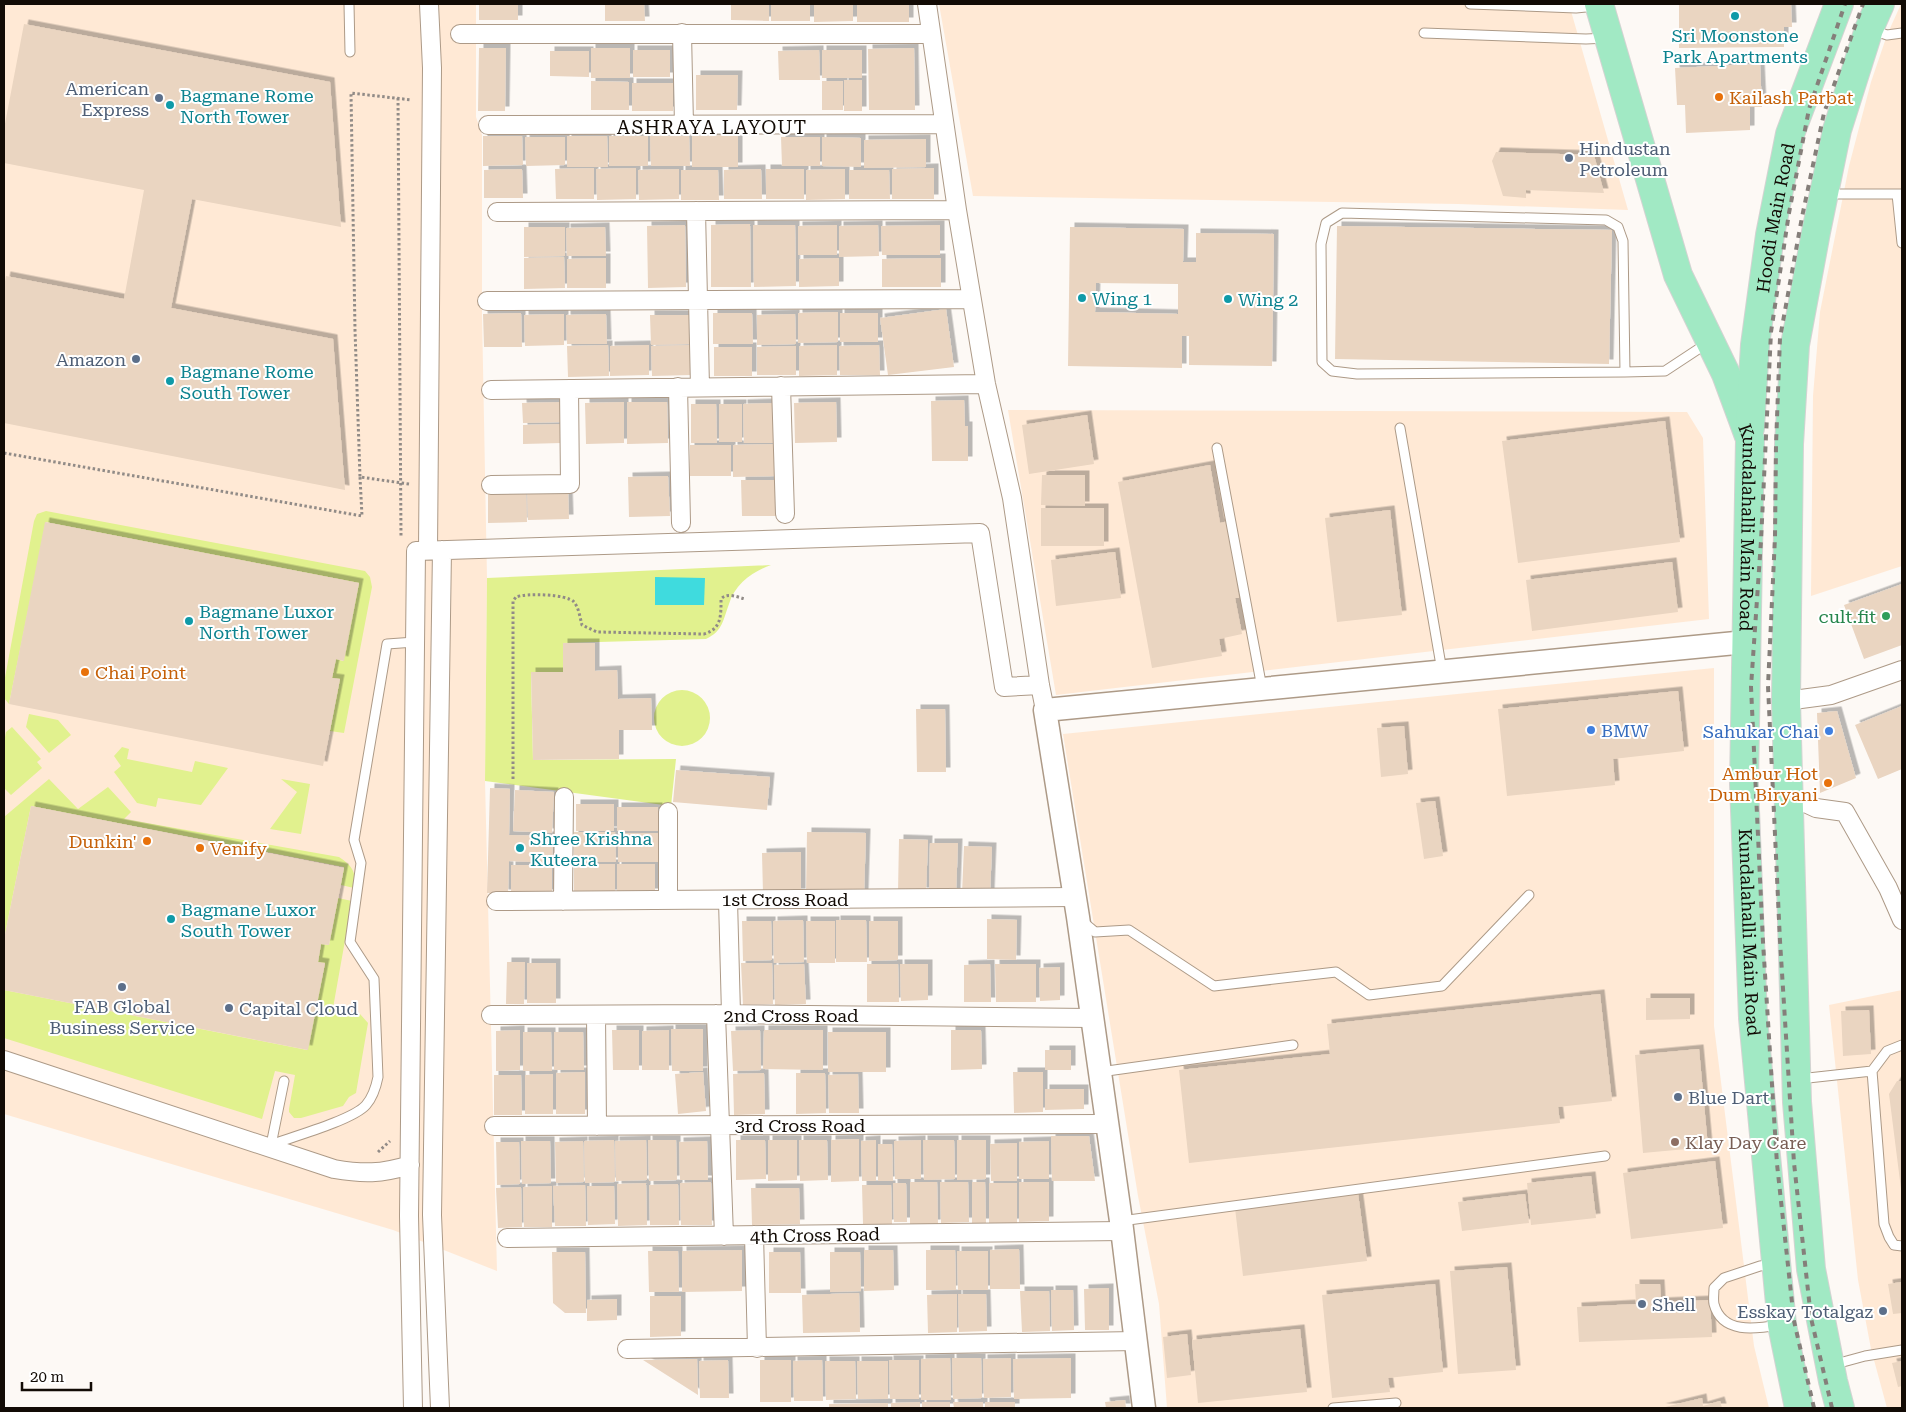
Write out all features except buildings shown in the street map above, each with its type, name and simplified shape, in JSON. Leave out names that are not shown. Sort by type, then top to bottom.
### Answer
[{"type":"main road","name":"Hoodi Main Road","points":[[1750,439],[1755,345],[1770,235],[1788,143],[1838,4]]},
{"type":"main road","points":[[1840,1408],[1811,1270],[1796,1079],[1786,701],[1789,444],[1795,345],[1837,130],[1869,30],[1880,4]]},
{"type":"main road","name":"Kundalahalli Main Road","points":[[1599,5],[1678,275],[1726,374],[1750,439],[1744,784],[1753,1018],[1782,1325],[1799,1408]]},
{"type":"main road","points":[[1750,439],[1789,444]]},
{"type":"street","points":[[429,4],[432,102],[429,487],[432,1215],[440,1408]]},
{"type":"street","points":[[927,4],[957,210],[986,384],[1012,498],[1076,907],[1122,1226],[1144,1408]]},
{"type":"street","points":[[682,33],[684,125]]},
{"type":"street","points":[[460,34],[931,34]]},
{"type":"street","points":[[488,125],[944,124]]},
{"type":"street","points":[[497,212],[957,210]]},
{"type":"street","points":[[696,211],[700,387]]},
{"type":"street","points":[[487,301],[972,299]]},
{"type":"street","points":[[491,390],[986,384]]},
{"type":"street","points":[[781,386],[785,514]]},
{"type":"street","points":[[678,387],[681,523]]},
{"type":"street","points":[[491,484],[570,484],[569,389]]},
{"type":"street","points":[[429,550],[980,533],[1004,687],[1040,685]]},
{"type":"street","points":[[413,1408],[409,1225],[415,642],[429,550]]},
{"type":"street","points":[[1045,710],[1746,642]]},
{"type":"street","points":[[1786,701],[1838,693],[1902,670]]},
{"type":"street","points":[[1788,795],[1816,808],[1845,812],[1895,886],[1902,920]]},
{"type":"street","points":[[563,901],[564,797]]},
{"type":"street","points":[[668,812],[668,900]]},
{"type":"street","points":[[724,1236],[720,1125],[728,900]]},
{"type":"street","name":"1st Cross Road","points":[[496,901],[728,900],[1076,907]]},
{"type":"street","name":"2nd Cross Road","points":[[491,1015],[723,1014],[1091,1018]]},
{"type":"street","points":[[596,1015],[597,1126]]},
{"type":"street","points":[[4,1060],[268,1146],[334,1170],[353,1173],[373,1173],[410,1165]]},
{"type":"street","name":"3rd Cross Road","points":[[494,1126],[1107,1124]]},
{"type":"street","name":"4th Cross Road","points":[[507,1238],[724,1236],[1122,1226]]},
{"type":"street","points":[[754,1235],[757,1348]]},
{"type":"street","points":[[628,1350],[1136,1341]]},
{"type":"lane","points":[[349,4],[350,52]]},
{"type":"lane","points":[[1470,4],[1576,8],[1599,5]]},
{"type":"lane","points":[[1869,30],[1887,35],[1902,33]]},
{"type":"lane","points":[[1424,33],[1586,39],[1609,37]]},
{"type":"lane","points":[[1824,194],[1900,194],[1902,243]]},
{"type":"lane","points":[[1625,372],[1623,241],[1618,227],[1606,220],[1342,213],[1326,223],[1321,244],[1322,362],[1332,371],[1357,374],[1625,372],[1665,371],[1710,341]]},
{"type":"lane","points":[[1400,428],[1442,671]]},
{"type":"lane","points":[[1217,448],[1262,689]]},
{"type":"lane","points":[[268,1146],[352,1116],[367,1105],[376,1087],[378,1077],[374,979],[350,942],[362,863],[354,840],[387,644],[415,642]]},
{"type":"lane","points":[[1076,907],[1095,932],[1129,930],[1214,986],[1336,972],[1369,995],[1442,986],[1529,896]]},
{"type":"lane","points":[[1099,1072],[1293,1045]]},
{"type":"lane","points":[[1902,1045],[1887,1051],[1872,1071],[1884,1224],[1894,1245],[1902,1246]]},
{"type":"lane","points":[[1796,1079],[1872,1071]]},
{"type":"lane","points":[[268,1146],[284,1081]]},
{"type":"lane","points":[[1122,1226],[1605,1156]]},
{"type":"lane","points":[[1777,1264],[1760,1266],[1724,1278],[1714,1288],[1714,1304],[1722,1320],[1737,1328],[1782,1325]]},
{"type":"lane","points":[[1830,1366],[1865,1356],[1902,1350]]},
{"type":"lane","points":[[1333,1408],[1396,1402]]},
{"type":"path","points":[[4,453],[362,516],[355,320],[351,93],[432,102]]},
{"type":"path","points":[[360,476],[429,487]]},
{"type":"path","points":[[513,779],[513,601],[516,597],[559,596],[569,598],[576,605],[582,625],[597,632],[704,634],[711,632],[720,623],[721,599],[723,596],[745,599]]},
{"type":"shaded area","points":[[4,4],[476,4],[476,117],[482,135],[482,314],[487,578],[485,781],[497,1271],[393,1230],[4,1114]]},
{"type":"shaded area","points":[[939,4],[1569,4],[1628,210],[1458,204],[973,196]]},
{"type":"shaded area","points":[[1901,4],[1902,566],[1811,596],[1813,396],[1820,312],[1849,166],[1871,82],[1887,35]]},
{"type":"shaded area","points":[[1008,410],[1687,412],[1703,438],[1709,619],[1056,695]]},
{"type":"shaded area","points":[[1714,668],[1714,1026],[1754,1346],[1769,1408],[1167,1408],[1159,1304],[1138,1196],[1063,734]]},
{"type":"shaded area","points":[[1902,990],[1902,1408],[1887,1408],[1871,1349],[1858,1280],[1829,1005]]},
{"type":"green space","points":[[46,511],[365,571],[370,577],[372,587],[344,733],[330,731],[340,679],[332,678],[336,659],[343,661],[359,583],[46,522],[9,704],[4,698],[4,683],[34,521],[37,514]]},
{"type":"green space","points":[[771,565],[751,575],[735,590],[719,629],[706,639],[563,643],[563,672],[531,673],[533,760],[676,759],[671,806],[485,781],[487,578]]},
{"type":"green space","points":[[676,690],[688,690],[698,694],[706,702],[710,718],[706,734],[698,742],[688,746],[676,746],[666,742],[658,734],[654,724],[654,712],[658,702],[666,694]]},
{"type":"green space","points":[[29,714],[58,720],[71,735],[49,753],[26,727]]},
{"type":"green space","points":[[12,727],[41,759],[37,762],[42,768],[11,795],[4,788],[4,743],[6,732]]},
{"type":"green space","points":[[122,747],[129,749],[127,759],[192,772],[195,761],[228,768],[201,805],[158,798],[156,807],[137,803],[114,772],[121,766],[114,756]]},
{"type":"green space","points":[[49,779],[78,809],[108,787],[131,812],[124,819],[339,857],[347,863],[354,874],[354,888],[341,885],[344,867],[31,806],[4,939],[4,817]]},
{"type":"green space","points":[[281,779],[310,784],[301,834],[270,829],[297,792]]},
{"type":"green space","points":[[338,898],[352,901],[333,1008],[360,1014],[368,1023],[356,1093],[349,1097],[343,1106],[301,1118],[294,1118],[289,1109],[295,1075],[275,1071],[262,1119],[4,1038],[4,990],[307,1050],[325,964],[318,962],[321,944],[329,945]]},
{"type":"water","points":[[655,577],[705,578],[704,605],[655,605]]},
{"type":"railway","points":[[1814,1408],[1794,1321],[1777,1164],[1763,942],[1751,687],[1761,541],[1771,332],[1789,213],[1809,109],[1845,4]]},
{"type":"railway","points":[[1832,1408],[1811,1318],[1794,1163],[1780,941],[1768,686],[1775,537],[1780,338],[1802,217],[1824,113],[1863,4]]},
{"type":"place","name":"Sri Moonstone Park Apartments","points":[[1735,16]]},
{"type":"place","name":"Kailash Parbat","points":[[1719,97]]},
{"type":"place","name":"American Express","points":[[159,98]]},
{"type":"place","name":"Bagmane Rome North Tower","points":[[170,105]]},
{"type":"place","name":"Hindustan Petroleum","points":[[1569,158]]},
{"type":"place","name":"Wing 1","points":[[1082,298]]},
{"type":"place","name":"Wing 2","points":[[1228,299]]},
{"type":"place","name":"Amazon","points":[[136,359]]},
{"type":"place","name":"Bagmane Rome South Tower","points":[[170,381]]},
{"type":"place","name":"cult.fit","points":[[1886,616]]},
{"type":"place","name":"Bagmane Luxor North Tower","points":[[189,621]]},
{"type":"place","name":"Chai Point","points":[[85,672]]},
{"type":"place","name":"BMW","points":[[1591,730]]},
{"type":"place","name":"Sahukar Chai","points":[[1829,731]]},
{"type":"place","name":"Ambur Hot Dum Biryani","points":[[1828,783]]},
{"type":"place","name":"Dunkin'","points":[[147,841]]},
{"type":"place","name":"Venify","points":[[200,848]]},
{"type":"place","name":"Shree Krishna Kuteera","points":[[520,848]]},
{"type":"place","name":"Bagmane Luxor South Tower","points":[[171,919]]},
{"type":"place","name":"FAB Global Business Service","points":[[122,987]]},
{"type":"place","name":"Capital Cloud","points":[[229,1008]]},
{"type":"place","name":"Blue Dart","points":[[1678,1097]]},
{"type":"place","name":"Klay Day Care","points":[[1675,1142]]},
{"type":"place","name":"Shell","points":[[1642,1304]]},
{"type":"place","name":"Esskay Totalgaz","points":[[1883,1311]]},
{"type":"district","name":"ASHRAYA LAYOUT","points":[[712,127]]}]
